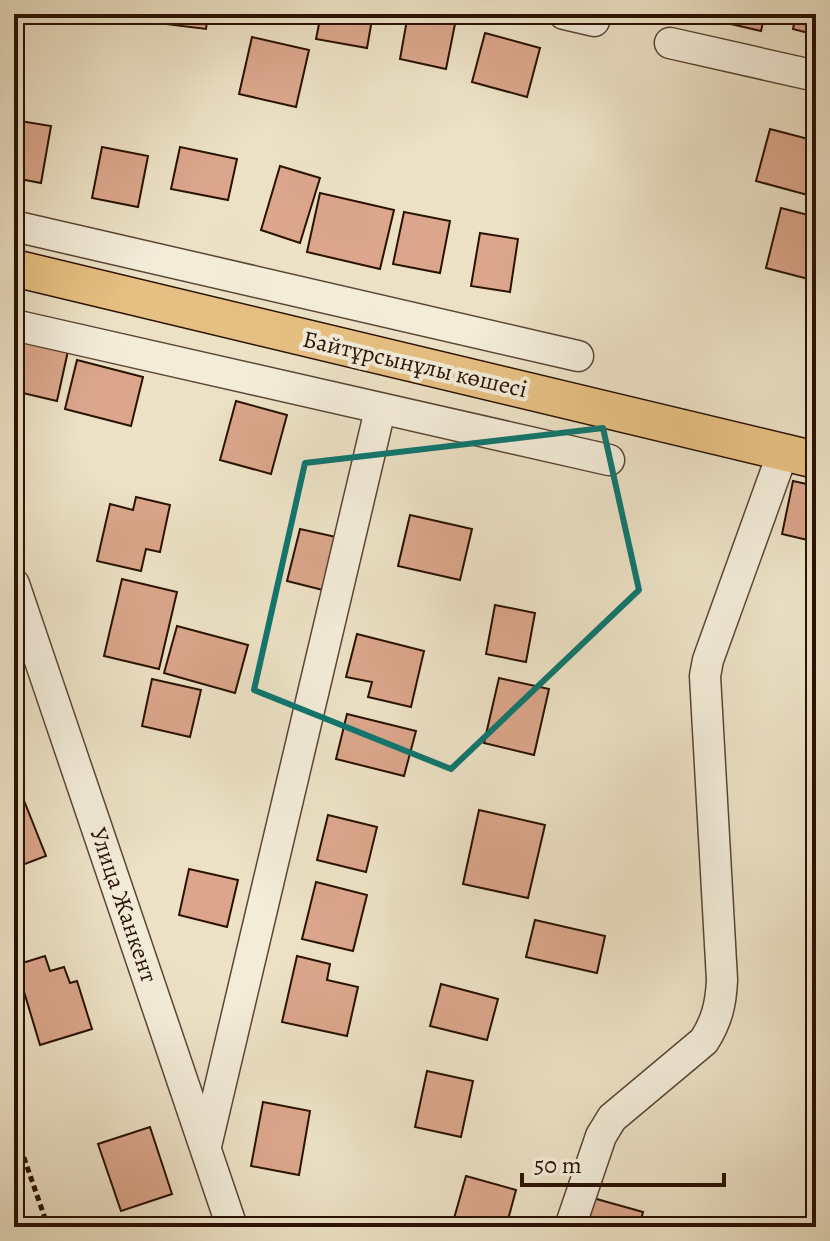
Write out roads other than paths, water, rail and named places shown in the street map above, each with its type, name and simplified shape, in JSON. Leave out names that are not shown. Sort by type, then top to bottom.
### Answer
[{"type":"main road","name":"Байтұрсынұлы көшесі","points":[[14,268],[800,456]]},
{"type":"street","points":[[564,14],[593,17]]},
{"type":"street","points":[[670,43],[816,76]]},
{"type":"street","points":[[14,226],[578,356]]},
{"type":"street","points":[[14,325],[609,460]]},
{"type":"street","points":[[206,1146],[380,410]]},
{"type":"street","points":[[570,1227],[601,1136],[612,1118],[704,1041],[714,1026],[721,1004],[705,676],[708,660],[800,456]]},
{"type":"street","name":"Улица Жанкент","points":[[14,584],[232,1227]]}]
